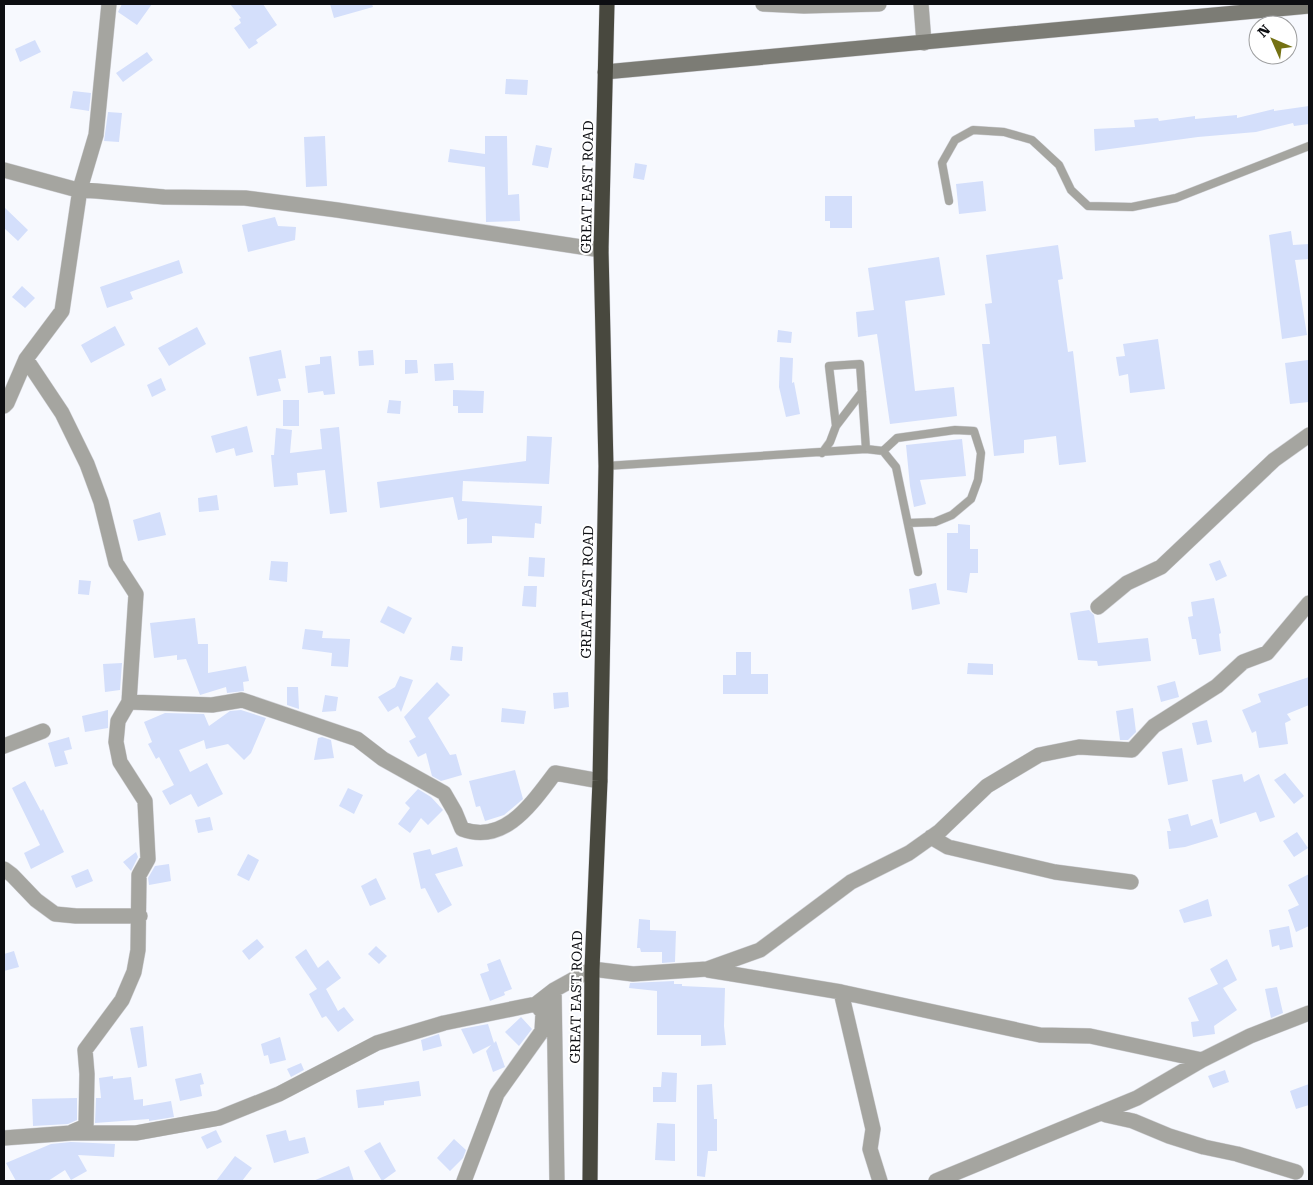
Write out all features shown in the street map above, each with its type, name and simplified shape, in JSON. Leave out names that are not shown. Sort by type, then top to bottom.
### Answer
[{"type":"highway","name":"GREAT EAST ROAD","points":[[590,1181],[592,969],[600,781],[606,466],[601,250],[607,4]]},
{"type":"main road","points":[[605,72],[1309,6]]},
{"type":"street","points":[[4,406],[8,403],[26,360],[62,311],[80,189],[96,135],[109,4]]},
{"type":"street","points":[[763,4],[804,6],[879,4]]},
{"type":"street","points":[[922,4],[924,43]]},
{"type":"street","points":[[4,170],[25,177],[80,189],[164,197],[245,198],[601,250]]},
{"type":"street","points":[[26,360],[62,413],[87,464],[102,502],[116,562],[136,594],[128,702],[118,721],[116,742],[120,762],[145,801],[148,859],[139,875],[140,916],[138,950],[134,972],[122,1000],[85,1050],[87,1074],[86,1126],[71,1133]]},
{"type":"street","points":[[1098,607],[1127,583],[1161,567],[1274,460],[1309,435]]},
{"type":"street","points":[[707,969],[760,950],[852,882],[909,853],[931,837],[986,786],[1039,756],[1079,747],[1132,750],[1154,726],[1217,686],[1243,662],[1267,653],[1309,603]]},
{"type":"street","points":[[128,702],[212,705],[242,700],[358,739],[383,759],[444,794],[455,812],[462,829],[470,832],[480,833],[499,830],[523,815],[555,773],[600,781]]},
{"type":"street","points":[[4,746],[43,731]]},
{"type":"street","points":[[931,837],[948,847],[1055,872],[1131,882]]},
{"type":"street","points":[[4,869],[36,900],[55,914],[76,916],[140,916]]},
{"type":"street","points":[[4,1138],[71,1133],[136,1133],[219,1118],[279,1094],[377,1043],[444,1023],[536,1004],[554,990],[592,969],[633,974],[707,969],[841,992],[1040,1035],[1090,1036],[1202,1060]]},
{"type":"street","points":[[554,990],[557,1181]]},
{"type":"street","points":[[841,992],[873,1129],[870,1149],[880,1181]]},
{"type":"street","points":[[464,1181],[497,1094],[542,1032],[543,1013],[536,1004]]},
{"type":"street","points":[[936,1181],[1137,1098],[1202,1060],[1250,1036],[1309,1013]]},
{"type":"street","points":[[1103,1112],[1106,1115],[1132,1120],[1170,1136],[1204,1147],[1237,1154],[1296,1172]]},
{"type":"lane","points":[[949,202],[942,163],[955,140],[973,130],[1004,132],[1032,140],[1059,165],[1071,190],[1088,206],[1132,207],[1176,198],[1309,146]]},
{"type":"lane","points":[[836,426],[829,366],[860,364],[866,449]]},
{"type":"lane","points":[[822,453],[830,442],[836,426],[862,392]]},
{"type":"lane","points":[[883,451],[897,438],[955,430],[974,431],[981,453],[978,480],[971,499],[952,515],[935,522],[908,523]]},
{"type":"lane","points":[[606,466],[866,449],[883,451],[896,467],[918,572]]},
{"type":"building","points":[[122,4],[152,4],[137,25],[118,12]]},
{"type":"building","points":[[230,4],[263,4],[277,25],[256,40],[258,43],[249,49],[234,28],[241,23],[239,19],[241,18]]},
{"type":"building","points":[[330,4],[372,4],[373,7],[334,18]]},
{"type":"building","points":[[35,40],[41,52],[20,62],[15,49]]},
{"type":"building","points":[[147,52],[153,60],[123,82],[116,73]]},
{"type":"building","points":[[506,79],[528,80],[527,95],[505,94]]},
{"type":"building","points":[[73,91],[91,93],[89,111],[70,108]]},
{"type":"building","points":[[1309,106],[1309,124],[1294,126],[1293,123],[1256,132],[1198,137],[1095,151],[1094,129],[1135,127],[1134,120],[1158,118],[1159,121],[1195,116],[1195,119],[1237,115],[1237,118],[1274,109],[1274,111]]},
{"type":"building","points":[[108,112],[122,113],[119,142],[104,141]]},
{"type":"building","points":[[325,136],[327,186],[306,187],[304,137]]},
{"type":"building","points":[[485,136],[507,136],[508,195],[519,194],[520,221],[486,222],[485,167],[448,162],[450,149],[485,154]]},
{"type":"building","points":[[536,145],[552,148],[548,168],[532,165]]},
{"type":"building","points":[[635,163],[647,165],[644,180],[633,178]]},
{"type":"building","points":[[983,181],[986,211],[959,214],[956,184]]},
{"type":"building","points":[[825,196],[852,196],[852,228],[830,228],[830,221],[825,221]]},
{"type":"building","points":[[4,207],[28,230],[18,241],[4,228]]},
{"type":"building","points":[[275,217],[278,226],[296,227],[295,240],[248,252],[242,225]]},
{"type":"building","points":[[1291,231],[1293,245],[1309,244],[1309,259],[1295,260],[1307,335],[1282,339],[1269,235]]},
{"type":"building","points":[[1058,245],[1063,279],[1058,280],[1068,352],[1073,351],[1086,462],[1059,465],[1056,436],[1024,440],[1024,453],[994,456],[982,344],[990,344],[985,304],[992,303],[986,255]]},
{"type":"building","points":[[939,257],[945,295],[905,301],[915,391],[954,387],[957,416],[890,424],[877,334],[858,337],[856,312],[874,310],[868,268]]},
{"type":"building","points":[[179,260],[183,273],[130,292],[133,299],[107,308],[100,287]]},
{"type":"building","points":[[22,286],[35,298],[25,308],[12,297]]},
{"type":"building","points":[[115,326],[125,345],[91,363],[81,345]]},
{"type":"building","points":[[197,327],[206,344],[169,366],[158,348]]},
{"type":"building","points":[[778,330],[792,332],[791,343],[777,342]]},
{"type":"building","points":[[1158,339],[1165,389],[1130,393],[1128,374],[1119,376],[1116,357],[1125,356],[1123,344]]},
{"type":"building","points":[[281,350],[286,378],[278,379],[281,391],[257,396],[249,357]]},
{"type":"building","points":[[373,350],[374,365],[359,366],[358,351]]},
{"type":"building","points":[[331,356],[335,394],[324,395],[323,391],[308,393],[305,366],[320,364],[320,357]]},
{"type":"building","points":[[780,357],[793,358],[792,383],[794,382],[800,414],[786,417],[779,387]]},
{"type":"building","points":[[405,360],[417,360],[418,373],[405,374]]},
{"type":"building","points":[[1308,360],[1309,402],[1290,404],[1285,363]]},
{"type":"building","points":[[453,363],[454,380],[435,381],[434,364]]},
{"type":"building","points":[[161,378],[166,390],[152,397],[147,385]]},
{"type":"building","points":[[453,390],[484,391],[483,413],[458,413],[458,406],[453,406]]},
{"type":"building","points":[[283,400],[299,400],[299,426],[283,426]]},
{"type":"building","points":[[389,400],[401,401],[400,414],[387,413]]},
{"type":"building","points":[[247,426],[253,452],[236,456],[234,448],[216,453],[211,436]]},
{"type":"building","points":[[339,427],[347,512],[330,514],[325,470],[297,473],[298,485],[274,487],[271,455],[274,455],[276,428],[292,430],[290,453],[322,449],[320,429]]},
{"type":"building","points":[[527,436],[552,437],[549,484],[463,481],[462,501],[542,506],[541,524],[535,523],[534,538],[492,536],[492,543],[467,544],[467,518],[458,520],[453,497],[380,508],[377,482],[526,461]]},
{"type":"building","points":[[962,439],[966,476],[920,480],[926,504],[914,507],[906,445]]},
{"type":"building","points":[[217,495],[219,510],[199,512],[198,498]]},
{"type":"building","points":[[160,512],[166,535],[138,541],[133,520]]},
{"type":"building","points":[[958,524],[970,525],[970,549],[978,549],[978,573],[970,573],[967,593],[947,590],[947,533],[958,533]]},
{"type":"building","points":[[529,557],[545,558],[544,577],[528,576]]},
{"type":"building","points":[[1220,560],[1227,576],[1216,581],[1209,564]]},
{"type":"building","points":[[271,561],[288,562],[287,582],[269,580]]},
{"type":"building","points":[[79,580],[91,581],[89,595],[78,594]]},
{"type":"building","points":[[936,583],[940,604],[912,610],[909,589]]},
{"type":"building","points":[[524,586],[537,586],[536,607],[522,606]]},
{"type":"building","points":[[1214,598],[1221,633],[1219,634],[1221,651],[1199,655],[1196,639],[1192,639],[1188,617],[1193,616],[1191,602]]},
{"type":"building","points":[[388,606],[412,618],[404,634],[380,622]]},
{"type":"building","points":[[1089,610],[1094,615],[1098,643],[1148,638],[1151,661],[1098,666],[1097,661],[1078,660],[1070,613]]},
{"type":"building","points":[[195,618],[198,644],[208,644],[208,673],[246,666],[249,681],[243,682],[244,691],[227,693],[226,687],[200,695],[186,659],[177,660],[177,655],[154,658],[150,623]]},
{"type":"building","points":[[305,629],[323,631],[322,638],[350,639],[348,667],[331,666],[332,653],[302,649]]},
{"type":"building","points":[[452,646],[463,647],[462,661],[450,660]]},
{"type":"building","points":[[736,652],[751,652],[751,674],[768,674],[768,694],[723,694],[723,675],[736,675]]},
{"type":"building","points":[[122,663],[120,690],[105,692],[103,664]]},
{"type":"building","points":[[968,663],[993,664],[993,675],[967,674]]},
{"type":"building","points":[[400,676],[413,680],[401,712],[398,706],[388,712],[378,697],[395,687]]},
{"type":"building","points":[[1309,677],[1309,705],[1287,714],[1291,720],[1285,723],[1288,744],[1259,748],[1256,731],[1252,733],[1242,710],[1261,702],[1258,694]]},
{"type":"building","points":[[1175,681],[1179,697],[1161,702],[1157,686]]},
{"type":"building","points":[[437,682],[450,695],[428,718],[450,755],[456,754],[462,775],[441,781],[432,776],[426,753],[418,757],[409,741],[416,737],[404,717]]},
{"type":"building","points":[[287,687],[298,687],[299,709],[287,705]]},
{"type":"building","points":[[568,692],[569,707],[554,709],[553,693]]},
{"type":"building","points":[[325,695],[338,697],[336,711],[322,712]]},
{"type":"building","points":[[502,708],[526,711],[524,724],[501,722]]},
{"type":"building","points":[[1133,708],[1136,732],[1128,740],[1120,740],[1116,711]]},
{"type":"building","points":[[108,710],[108,728],[85,732],[82,716]]},
{"type":"building","points":[[241,710],[266,718],[251,753],[244,760],[228,744],[206,749],[204,740],[179,750],[190,772],[207,763],[223,794],[198,807],[191,794],[170,805],[162,791],[174,785],[159,757],[156,759],[148,744],[152,742],[144,722],[165,713],[204,714],[209,726],[230,711]]},
{"type":"building","points":[[1207,720],[1212,742],[1197,745],[1192,723]]},
{"type":"building","points":[[69,737],[72,749],[64,751],[68,764],[55,767],[48,743]]},
{"type":"building","points":[[322,737],[331,740],[334,758],[314,760],[318,738]]},
{"type":"building","points":[[1182,748],[1188,781],[1168,785],[1162,752]]},
{"type":"building","points":[[515,770],[523,799],[504,815],[485,821],[480,806],[476,807],[469,781]]},
{"type":"building","points":[[1285,773],[1304,796],[1294,804],[1274,780]]},
{"type":"building","points":[[1242,774],[1244,782],[1259,774],[1275,817],[1260,822],[1256,812],[1220,824],[1212,780]]},
{"type":"building","points":[[25,781],[41,811],[43,809],[64,852],[31,869],[24,853],[40,845],[12,788]]},
{"type":"building","points":[[348,788],[363,795],[354,814],[339,806]]},
{"type":"building","points":[[418,789],[431,797],[443,810],[428,825],[421,818],[410,833],[398,824],[410,808],[405,803]]},
{"type":"building","points":[[1188,814],[1191,826],[1212,819],[1218,837],[1185,847],[1169,849],[1167,831],[1171,831],[1168,819]]},
{"type":"building","points":[[210,817],[213,830],[198,833],[195,820]]},
{"type":"building","points":[[1297,832],[1308,848],[1294,857],[1283,841]]},
{"type":"building","points":[[457,847],[463,866],[435,874],[452,905],[438,913],[425,888],[421,889],[413,853],[430,849],[432,855]]},
{"type":"building","points":[[136,852],[138,857],[131,871],[123,862]]},
{"type":"building","points":[[248,854],[259,860],[249,881],[237,875]]},
{"type":"building","points":[[169,864],[171,881],[149,885],[148,878],[155,866]]},
{"type":"building","points":[[88,869],[93,881],[76,888],[71,876]]},
{"type":"building","points":[[1309,874],[1309,926],[1296,932],[1288,910],[1299,905],[1288,885]]},
{"type":"building","points":[[376,878],[386,899],[370,906],[361,886]]},
{"type":"building","points":[[1208,899],[1212,916],[1184,923],[1179,910]]},
{"type":"building","points":[[639,919],[650,920],[650,930],[676,931],[675,962],[662,963],[662,952],[641,952],[640,948],[637,948]]},
{"type":"building","points":[[1289,926],[1293,947],[1280,950],[1279,945],[1272,947],[1269,930]]},
{"type":"building","points":[[257,939],[264,947],[249,960],[242,951]]},
{"type":"building","points":[[376,946],[387,956],[379,964],[368,954]]},
{"type":"building","points":[[306,949],[318,968],[328,960],[341,978],[326,989],[338,1011],[344,1007],[354,1020],[338,1032],[326,1016],[322,1018],[309,994],[317,989],[295,957]]},
{"type":"building","points":[[14,951],[19,967],[4,971],[4,954]]},
{"type":"building","points":[[500,959],[512,989],[504,992],[505,995],[490,1001],[480,974],[489,971],[487,964]]},
{"type":"building","points":[[1227,959],[1237,980],[1223,988],[1237,1010],[1214,1026],[1215,1034],[1193,1037],[1191,1022],[1199,1021],[1188,998],[1218,984],[1210,969]]},
{"type":"building","points":[[674,981],[674,984],[682,984],[682,986],[725,988],[724,1026],[726,1045],[701,1046],[701,1035],[657,1035],[657,991],[629,988],[630,983]]},
{"type":"building","points":[[1277,987],[1283,1013],[1271,1018],[1265,989]]},
{"type":"building","points":[[521,1017],[532,1029],[519,1046],[505,1032]]},
{"type":"building","points":[[488,1024],[505,1067],[493,1072],[486,1051],[491,1045],[473,1054],[461,1029]]},
{"type":"building","points":[[143,1026],[147,1066],[138,1068],[130,1028]]},
{"type":"building","points":[[439,1034],[442,1046],[423,1051],[421,1040]]},
{"type":"building","points":[[280,1037],[286,1060],[270,1064],[268,1055],[264,1056],[261,1044]]},
{"type":"building","points":[[301,1063],[304,1070],[291,1077],[287,1069]]},
{"type":"building","points":[[1225,1070],[1229,1082],[1213,1088],[1208,1076]]},
{"type":"building","points":[[662,1072],[677,1073],[676,1102],[653,1102],[653,1087],[661,1087]]},
{"type":"building","points":[[201,1073],[204,1084],[200,1085],[202,1096],[180,1101],[175,1079]]},
{"type":"building","points":[[113,1076],[113,1079],[131,1077],[134,1100],[143,1099],[143,1106],[171,1101],[174,1117],[149,1121],[149,1119],[95,1123],[96,1098],[101,1098],[99,1078]]},
{"type":"building","points":[[419,1081],[421,1096],[384,1101],[384,1105],[358,1108],[356,1090]]},
{"type":"building","points":[[712,1084],[714,1119],[717,1119],[717,1151],[708,1151],[705,1177],[697,1176],[697,1085]]},
{"type":"building","points":[[1309,1084],[1309,1105],[1296,1109],[1290,1091]]},
{"type":"building","points":[[77,1098],[77,1120],[68,1124],[33,1126],[32,1099]]},
{"type":"building","points":[[657,1123],[675,1124],[675,1161],[655,1160]]},
{"type":"building","points":[[216,1130],[222,1142],[207,1149],[201,1137]]},
{"type":"building","points":[[286,1130],[289,1141],[305,1137],[309,1153],[274,1163],[266,1135]]},
{"type":"building","points":[[454,1139],[466,1150],[463,1158],[450,1171],[437,1158]]},
{"type":"building","points":[[71,1142],[115,1144],[114,1157],[78,1155],[87,1171],[71,1180],[65,1170],[48,1181],[16,1181],[6,1163],[51,1144]]},
{"type":"building","points":[[380,1142],[396,1171],[382,1181],[364,1151]]},
{"type":"building","points":[[235,1156],[252,1168],[242,1181],[216,1181]]},
{"type":"building","points":[[349,1166],[354,1181],[313,1181]]}]
